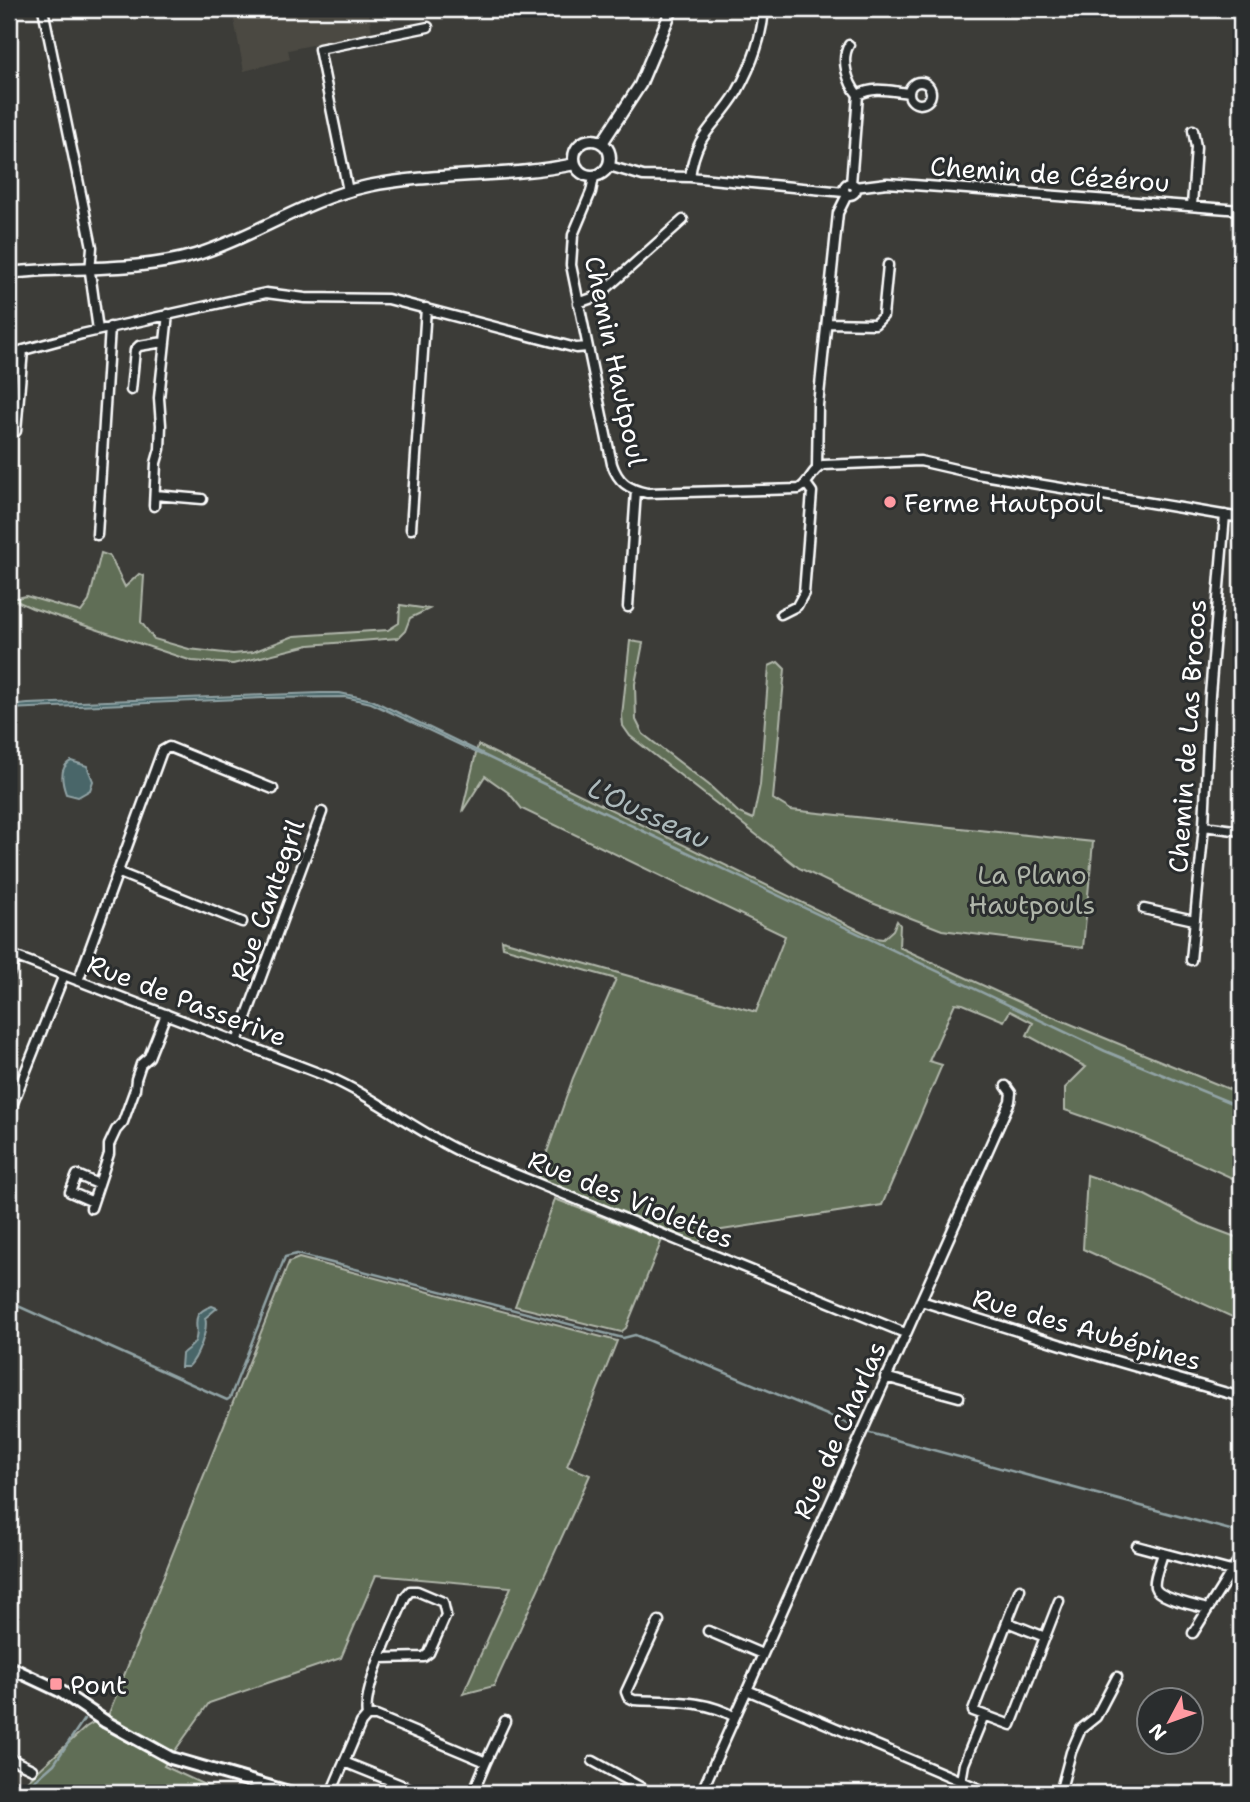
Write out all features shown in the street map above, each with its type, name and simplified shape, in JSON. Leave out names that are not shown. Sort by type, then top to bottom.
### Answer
[{"type":"main road","points":[[9,1667],[54,1688],[90,1713],[172,1758],[292,1793]]},
{"type":"main road","points":[[9,1674],[76,1704]]},
{"type":"street","points":[[43,9],[92,247],[90,272],[98,330]]},
{"type":"street","points":[[602,143],[640,85],[672,9]]},
{"type":"street","points":[[690,177],[693,158],[701,138],[736,93],[750,65],[764,9]]},
{"type":"street","points":[[348,191],[319,49],[428,27]]},
{"type":"street","points":[[609,166],[643,176],[690,177],[853,194],[858,96],[845,65],[844,57],[849,45]]},
{"type":"street","points":[[858,96],[867,90],[875,89],[908,93]]},
{"type":"street","points":[[1192,206],[1196,147],[1193,130]]},
{"type":"street","points":[[592,140],[602,143],[610,154],[609,166],[594,177],[580,172],[575,164],[576,151],[582,144],[592,140]]},
{"type":"street","points":[[9,274],[157,262],[195,255],[306,206],[348,191],[402,181],[575,164]]},
{"type":"street","name":"Chemin Hautpoul","points":[[594,177],[591,192],[576,224],[570,245],[571,265],[616,476],[624,485],[647,493],[783,490],[799,489],[807,485]]},
{"type":"street","name":"Chemin de Cézérou","points":[[853,185],[887,183],[1241,210]]},
{"type":"street","points":[[781,614],[797,606],[804,593],[812,492],[807,485],[817,468],[818,405],[839,209],[846,193]]},
{"type":"street","points":[[578,303],[598,296],[683,220]]},
{"type":"street","points":[[827,323],[875,324],[883,316],[888,265]]},
{"type":"street","points":[[9,354],[110,327],[266,293],[304,298],[388,299],[576,348],[587,347]]},
{"type":"street","points":[[411,529],[426,308]]},
{"type":"street","points":[[154,506],[156,463],[162,425],[159,398],[168,314]]},
{"type":"street","points":[[97,535],[110,327]]},
{"type":"street","points":[[131,390],[135,350],[139,346],[164,342]]},
{"type":"street","points":[[16,431],[23,349]]},
{"type":"street","points":[[817,468],[845,463],[920,461],[977,474],[1241,518]]},
{"type":"street","points":[[628,607],[636,491]]},
{"type":"street","points":[[155,495],[202,499]]},
{"type":"street","name":"Chemin de Las Brocos","points":[[1191,960],[1204,826],[1210,695],[1225,515]]},
{"type":"street","points":[[78,981],[162,751],[169,747],[273,789]]},
{"type":"street","name":"Rue Cantegril","points":[[237,1042],[322,812]]},
{"type":"street","points":[[1204,826],[1241,831]]},
{"type":"street","points":[[117,872],[242,922]]},
{"type":"street","points":[[1144,909],[1194,920]]},
{"type":"street","points":[[9,975],[12,956]]},
{"type":"street","name":"Rue de Passerive","points":[[12,956],[349,1086]]},
{"type":"street","points":[[9,1113],[64,975]]},
{"type":"street","points":[[98,1184],[76,1175],[70,1192],[92,1205],[109,1154],[109,1145],[122,1122],[141,1064],[149,1057],[166,1014]]},
{"type":"street","name":"Rue des Violettes","points":[[349,1086],[463,1153],[905,1333]]},
{"type":"street","name":"Rue de Charlas","points":[[701,1793],[1010,1101],[1011,1093],[1006,1086]]},
{"type":"street","name":"Rue des Aubépines","points":[[921,1301],[1241,1397]]},
{"type":"street","points":[[885,1377],[960,1397]]},
{"type":"street","points":[[1137,1546],[1231,1571]]},
{"type":"street","points":[[1163,1553],[1155,1583],[1156,1591],[1163,1596],[1208,1609]]},
{"type":"street","points":[[1193,1633],[1241,1556]]},
{"type":"street","points":[[1020,1589],[973,1711],[1011,1725],[1059,1601]]},
{"type":"street","points":[[331,1793],[361,1723],[367,1716],[366,1698],[381,1658],[405,1597],[410,1591],[417,1591],[443,1602],[446,1615],[429,1653],[424,1657],[381,1658]]},
{"type":"street","points":[[659,1621],[626,1692],[628,1697],[634,1700],[698,1703],[720,1708],[735,1717]]},
{"type":"street","points":[[1007,1622],[1045,1637]]},
{"type":"street","points":[[709,1631],[762,1654]]},
{"type":"street","points":[[1060,1793],[1071,1752],[1081,1729],[1096,1717],[1117,1677]]},
{"type":"street","points":[[747,1690],[989,1793]]},
{"type":"street","points":[[949,1793],[960,1788],[964,1764],[984,1715]]},
{"type":"street","points":[[367,1716],[376,1716],[486,1762]]},
{"type":"street","points":[[473,1793],[505,1721]]},
{"type":"street","points":[[9,1758],[32,1769]]},
{"type":"street","points":[[593,1761],[651,1793]]},
{"type":"street","points":[[344,1762],[421,1793]]},
{"type":"shaded area","points":[[232,9],[368,9],[372,32],[288,50],[290,59],[244,71]]},
{"type":"green space","points":[[101,553],[110,556],[125,587],[139,574],[144,576],[141,622],[154,639],[189,649],[233,654],[253,652],[294,636],[388,630],[399,623],[400,605],[429,609],[410,618],[405,631],[398,638],[309,645],[233,664],[192,661],[12,599],[26,596],[81,612],[89,601]]},
{"type":"green space","name":"La Plano Hautpouls","points":[[630,641],[643,643],[635,684],[636,720],[643,734],[709,785],[739,813],[753,819],[760,785],[769,666],[778,662],[785,669],[773,799],[791,810],[1093,842],[1083,948],[942,930],[872,903],[799,868],[630,736],[623,726],[622,716]]},
{"type":"green space","points":[[478,745],[875,938],[883,939],[893,930],[897,921],[900,925],[899,947],[1039,1011],[1241,1094],[1241,1182],[1137,1135],[1065,1110],[1065,1088],[1086,1067],[1027,1035],[1033,1023],[1010,1011],[1004,1021],[955,1003],[929,1061],[942,1065],[882,1205],[703,1233],[699,1243],[538,1178],[573,1078],[616,979],[503,947],[502,940],[756,1012],[785,936],[522,809],[509,793],[485,776],[462,812]]},
{"type":"green space","points":[[1087,1175],[1141,1193],[1201,1224],[1241,1239],[1241,1321],[1083,1249]]},
{"type":"green space","points":[[555,1199],[662,1240],[626,1328],[621,1332],[515,1306]]},
{"type":"green space","points":[[299,1258],[617,1341],[567,1466],[590,1475],[494,1686],[463,1694],[511,1587],[376,1575],[341,1658],[209,1703],[164,1766],[222,1793],[14,1793],[86,1727],[109,1713],[289,1262]]},
{"type":"water","points":[[340,693],[372,700],[482,753],[481,755],[371,703],[345,697],[9,709],[9,706],[28,704]]},
{"type":"water","points":[[71,761],[87,766],[93,781],[90,790],[78,797],[66,794],[63,785],[63,771]]},
{"type":"water","points":[[212,1306],[217,1308],[205,1318],[204,1336],[198,1351],[188,1367],[181,1367],[182,1354],[196,1338],[199,1314]]},
{"type":"waterway","name":"L'Ousseau","points":[[479,753],[1105,1051],[1241,1107]]},
{"type":"waterway","points":[[9,1302],[227,1400],[285,1257],[297,1254],[623,1338],[635,1335],[856,1427]]},
{"type":"waterway","points":[[870,1433],[1234,1531]]},
{"type":"waterway","points":[[21,1793],[54,1764],[84,1719]]},
{"type":"place","name":"Ferme Hautpoul","points":[[890,502]]},
{"type":"place","name":"Pont","points":[[56,1684]]}]
